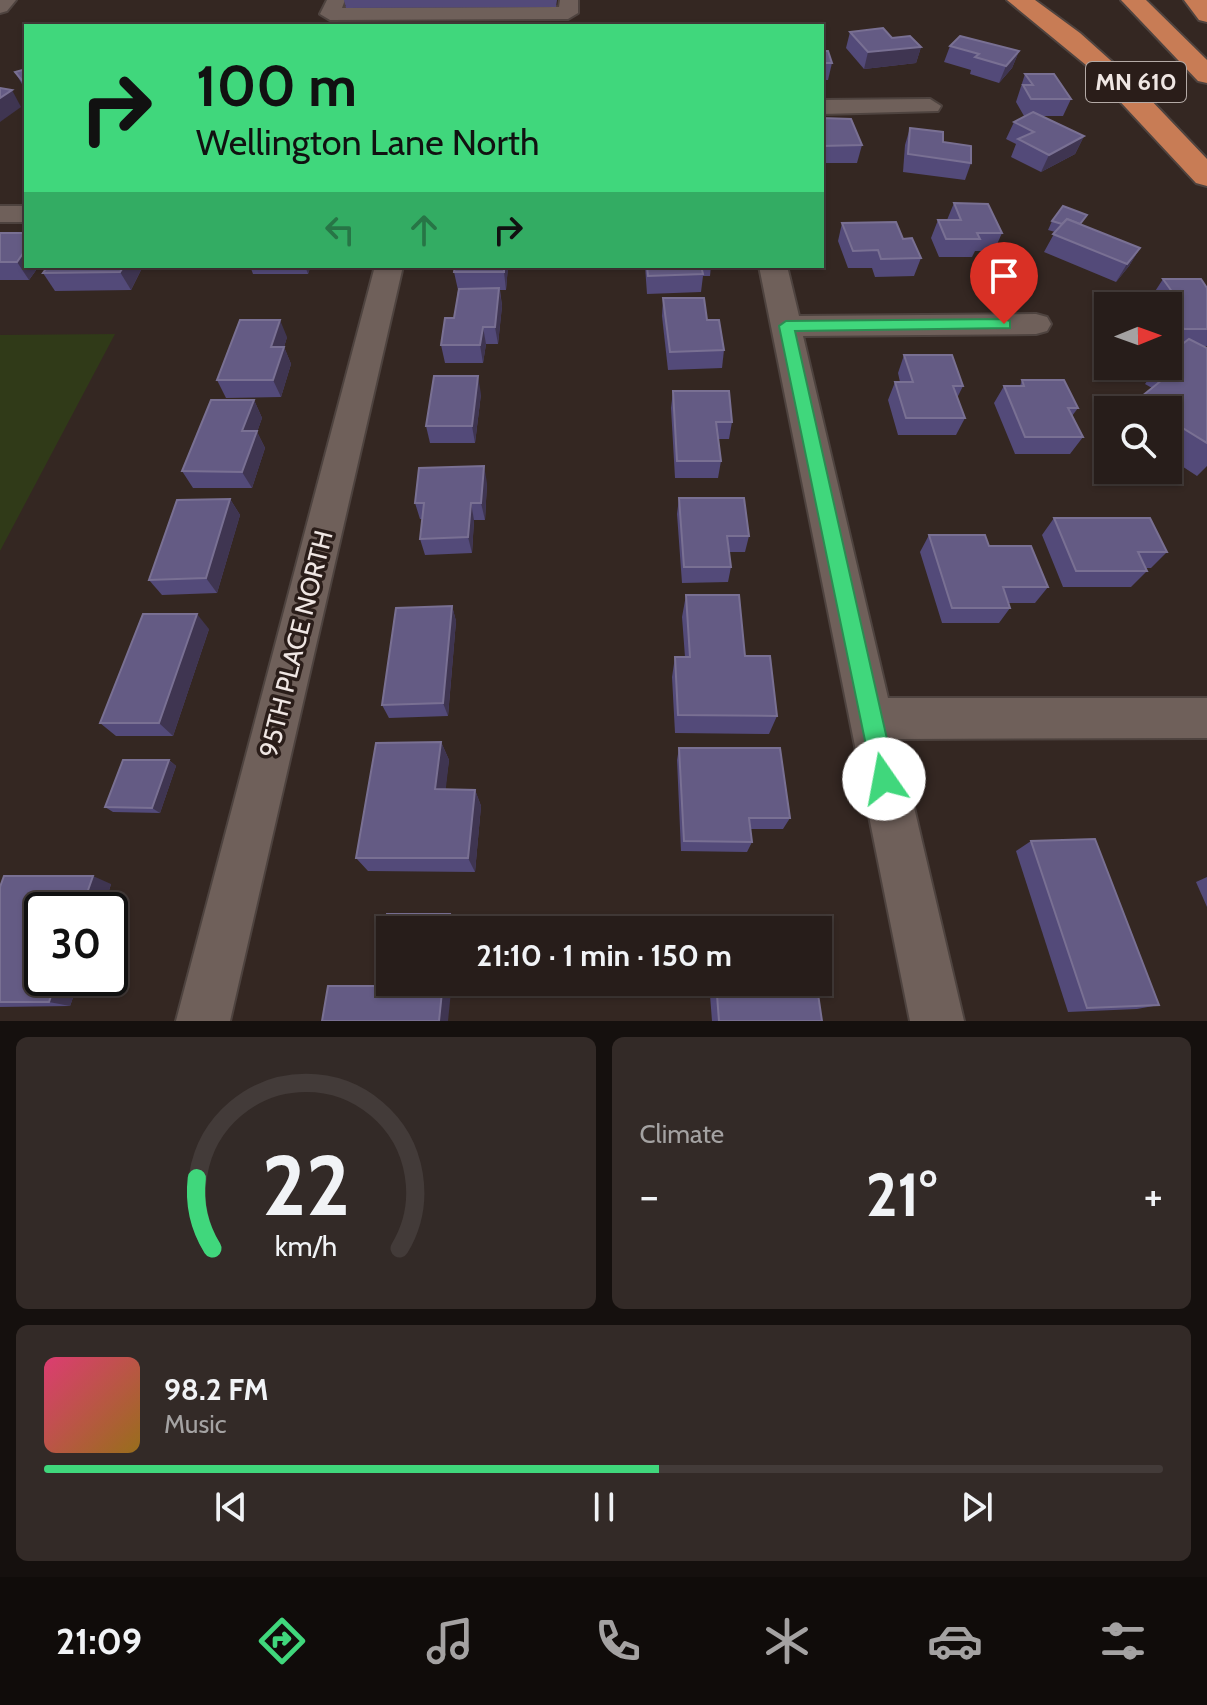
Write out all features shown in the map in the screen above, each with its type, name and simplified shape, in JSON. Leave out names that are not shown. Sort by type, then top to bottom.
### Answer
[{"type":"highway","name":"MN 610","points":[[1065,0],[1207,164]]},
{"type":"highway","name":"MN 610","points":[[1133,0],[1207,75]]},
{"type":"highway","points":[[1196,0],[1207,15]]},
{"type":"highway","points":[[1022,3],[1092,55],[1207,177]]},
{"type":"street","points":[[0,7],[7,0]]},
{"type":"street","points":[[336,0],[330,14],[568,13],[569,0]]},
{"type":"street","points":[[824,107],[930,106]]},
{"type":"street","name":"95TH PLACE NORTH","points":[[203,1021],[389,268]]},
{"type":"street","points":[[773,268],[937,1021]]},
{"type":"street","points":[[786,326],[1036,324]]},
{"type":"street","points":[[871,719],[1207,718]]},
{"type":"green space","points":[[115,334],[0,551],[0,335]]},
{"type":"building","points":[[883,28],[892,38],[910,36],[921,47],[868,52],[850,32]]},
{"type":"building","points":[[960,36],[1019,51],[1006,66],[950,46]]},
{"type":"building","points":[[824,51],[828,51],[832,63],[824,63]]},
{"type":"building","points":[[24,70],[24,83],[15,72]]},
{"type":"building","points":[[1025,74],[1054,74],[1071,99],[1031,99],[1023,85],[1033,85]]},
{"type":"building","points":[[0,88],[12,90],[0,98]]},
{"type":"building","points":[[1033,112],[1084,136],[1049,155],[1018,139],[1034,132],[1014,122]]},
{"type":"building","points":[[824,118],[851,119],[862,145],[824,146]]},
{"type":"building","points":[[910,128],[943,132],[943,142],[971,146],[971,163],[908,154]]},
{"type":"building","points":[[954,203],[988,204],[1002,233],[977,233],[980,239],[946,239],[938,220],[961,220]]},
{"type":"building","points":[[1063,206],[1087,215],[1080,224],[1067,219],[1062,224],[1052,221]]},
{"type":"building","points":[[1067,219],[1140,248],[1127,264],[1053,234]]},
{"type":"building","points":[[896,222],[903,239],[912,238],[921,258],[881,259],[878,250],[853,251],[842,223]]},
{"type":"building","points":[[0,233],[24,233],[24,252],[17,262],[0,262]]},
{"type":"building","points":[[47,268],[123,268],[120,272],[43,273]]},
{"type":"building","points":[[455,268],[504,268],[504,272],[454,272]]},
{"type":"building","points":[[647,268],[702,268],[703,274],[648,276]]},
{"type":"building","points":[[1163,279],[1201,279],[1207,288],[1207,329],[1184,329],[1182,292],[1172,292]]},
{"type":"building","points":[[499,288],[495,327],[483,327],[480,345],[441,345],[445,318],[454,318],[459,289]]},
{"type":"building","points":[[663,298],[704,298],[707,320],[719,320],[724,350],[670,352]]},
{"type":"building","points":[[240,320],[280,320],[271,347],[284,347],[273,380],[217,380]]},
{"type":"building","points":[[1189,339],[1207,348],[1207,443],[1182,428],[1182,396],[1142,396],[1162,380],[1182,380],[1182,344]]},
{"type":"building","points":[[904,355],[952,355],[963,386],[953,386],[965,418],[906,418],[895,382],[913,382]]},
{"type":"building","points":[[434,376],[478,376],[472,426],[426,426]]},
{"type":"building","points":[[1022,380],[1064,380],[1078,408],[1068,408],[1083,437],[1025,437],[1004,386],[1024,386]]},
{"type":"building","points":[[673,391],[729,391],[732,422],[716,422],[721,461],[677,461]]},
{"type":"building","points":[[211,400],[254,400],[242,431],[257,431],[242,472],[182,471]]},
{"type":"building","points":[[484,466],[481,503],[471,503],[468,537],[420,539],[424,503],[415,503],[419,468]]},
{"type":"building","points":[[679,498],[744,498],[749,536],[727,536],[731,567],[684,567]]},
{"type":"building","points":[[230,499],[206,578],[149,580],[177,500]]},
{"type":"building","points":[[1054,518],[1150,518],[1167,552],[1138,552],[1147,571],[1076,571]]},
{"type":"building","points":[[929,535],[985,535],[989,546],[1031,546],[1048,587],[1003,587],[1010,608],[952,608]]},
{"type":"building","points":[[686,595],[739,595],[745,656],[770,656],[777,716],[678,715],[675,657],[690,657]]},
{"type":"building","points":[[452,606],[443,703],[382,705],[396,608]]},
{"type":"building","points":[[143,614],[197,614],[159,723],[100,723]]},
{"type":"building","points":[[441,742],[435,789],[475,790],[468,858],[356,858],[376,743]]},
{"type":"building","points":[[679,748],[780,748],[790,818],[749,818],[752,842],[684,841]]},
{"type":"building","points":[[123,760],[169,760],[152,808],[105,807]]},
{"type":"building","points":[[1095,839],[1159,1005],[1087,1008],[1031,841]]},
{"type":"building","points":[[4,876],[93,876],[87,892],[24,892],[24,996],[51,996],[49,1002],[0,1002],[0,887]]},
{"type":"building","points":[[387,914],[450,914],[450,916]]},
{"type":"building","points":[[328,986],[376,986],[376,996],[442,996],[439,1021],[322,1021]]},
{"type":"building","points":[[717,996],[818,996],[822,1021],[719,1021]]},
{"type":"route","points":[[884,779],[786,326],[1004,324]]}]
